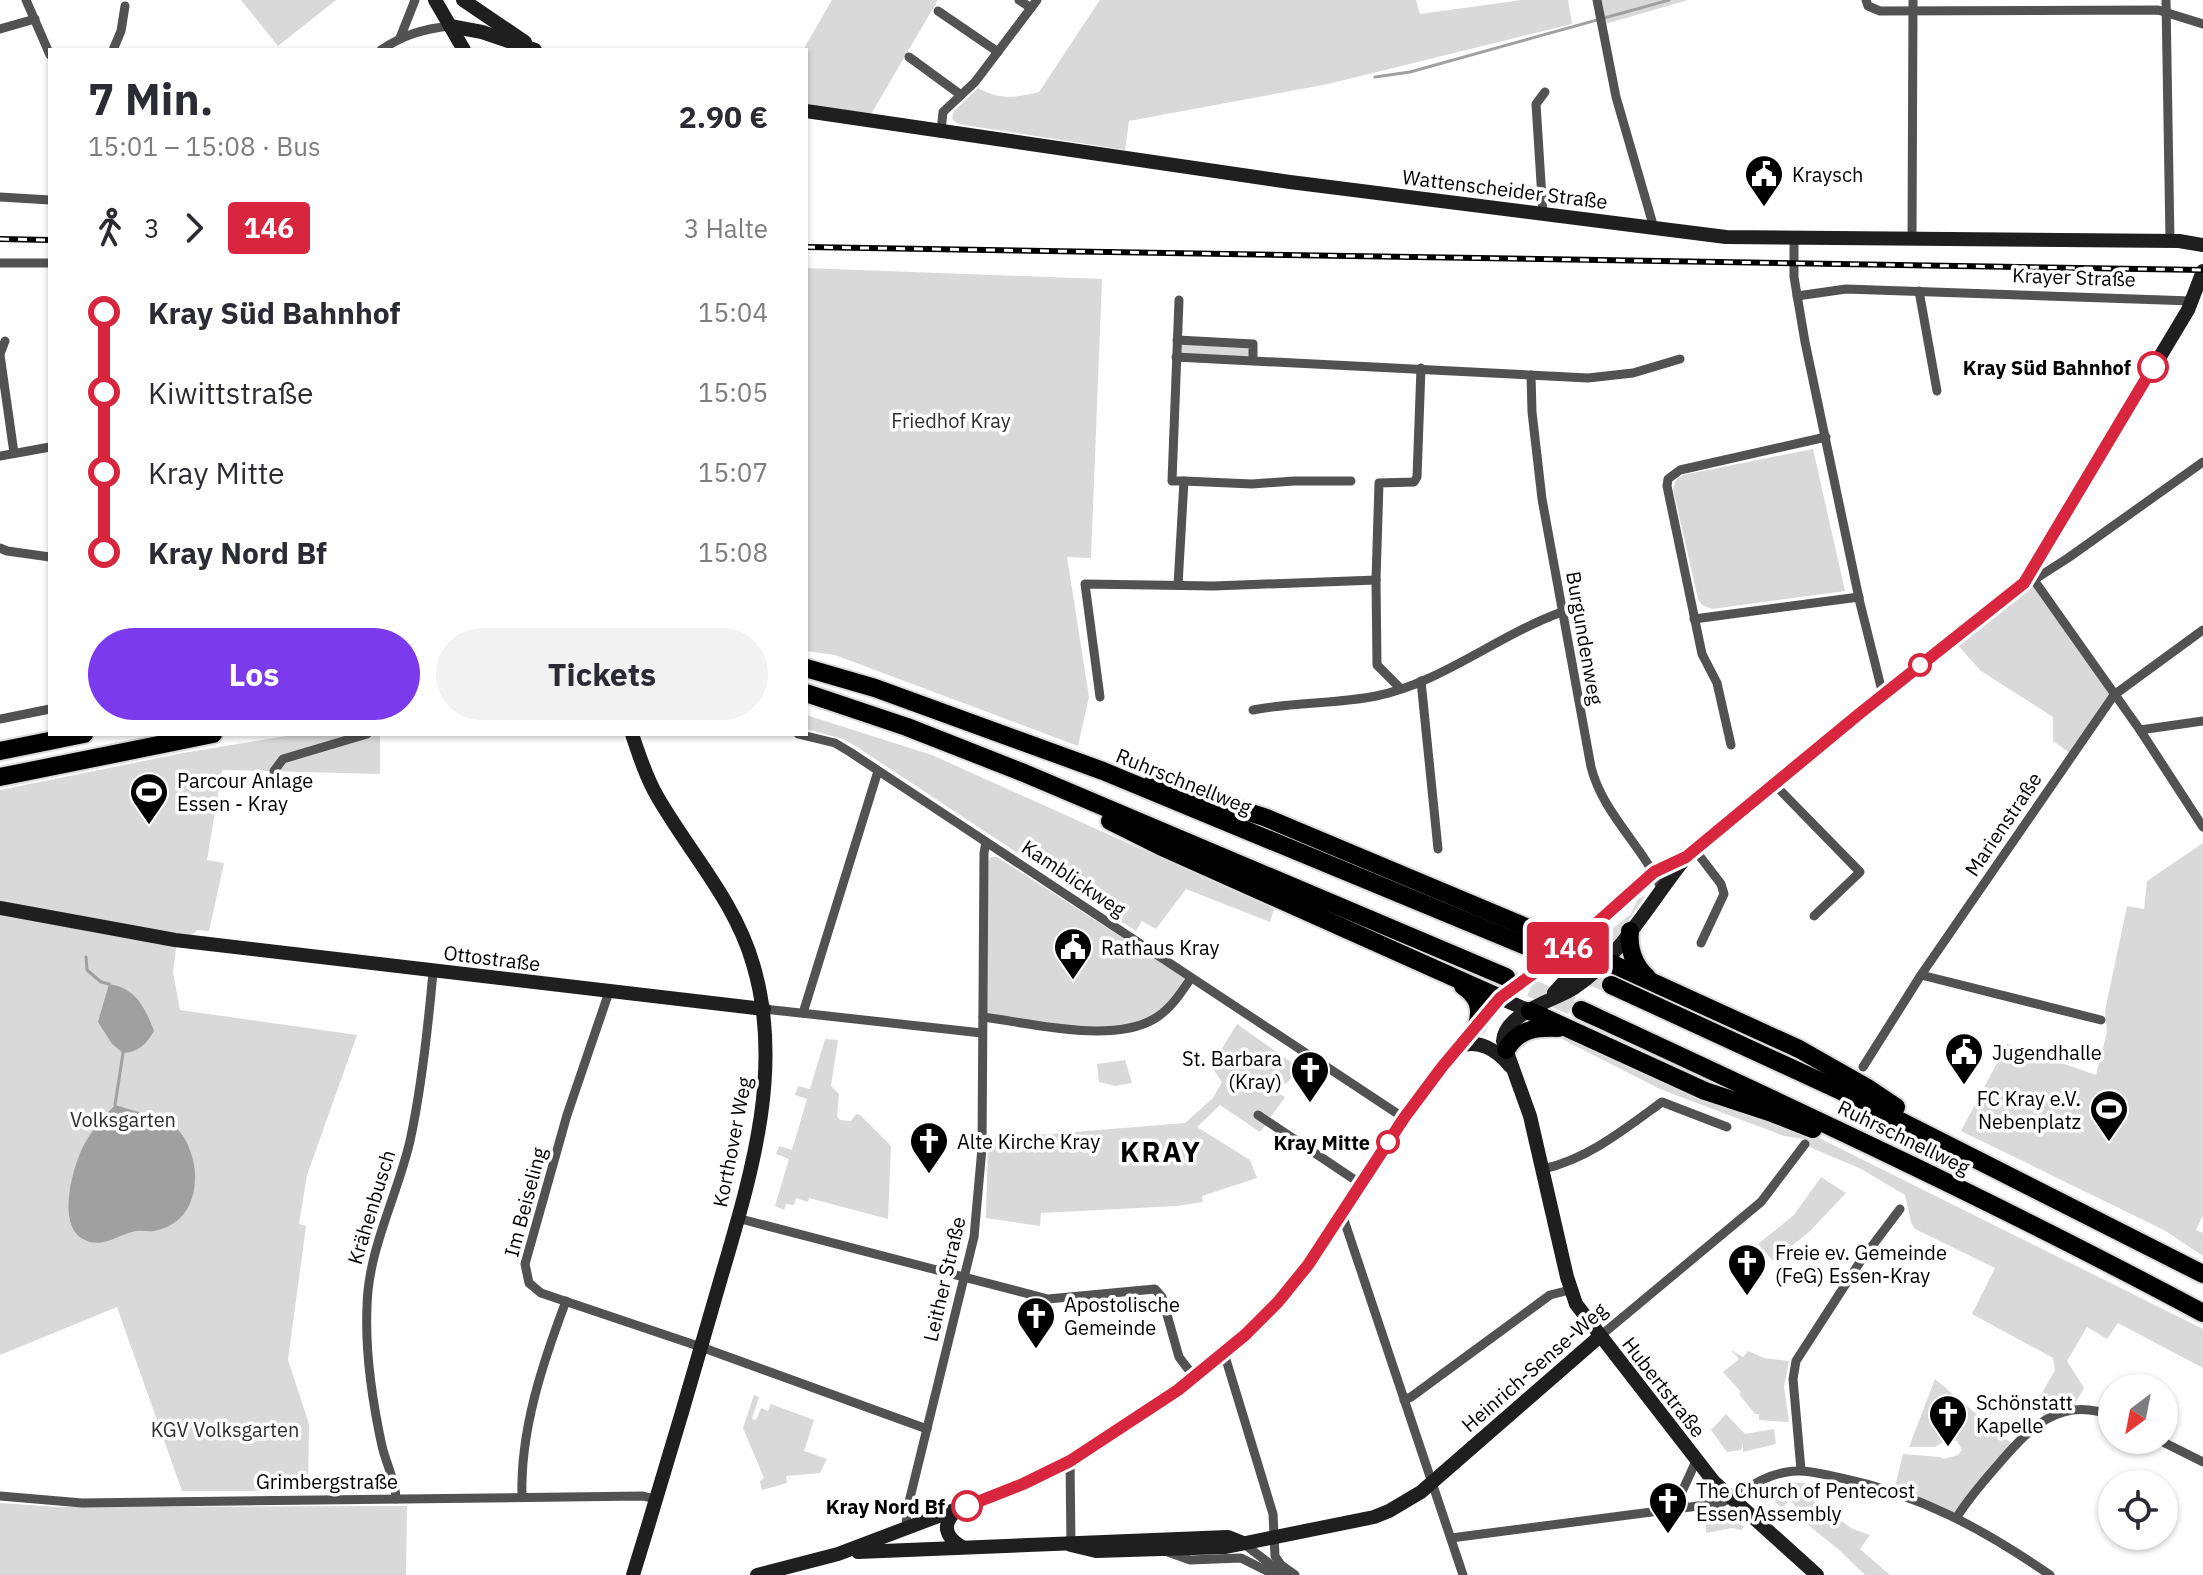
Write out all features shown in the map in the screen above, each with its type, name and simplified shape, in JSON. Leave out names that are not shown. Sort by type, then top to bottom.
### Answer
[{"type":"highway","name":"Ruhrschnellweg","points":[[808,669],[875,688],[1103,771],[1538,951]]},
{"type":"highway","points":[[808,694],[907,727],[1024,773],[1506,977]]},
{"type":"highway","points":[[0,751],[74,736]]},
{"type":"highway","points":[[0,777],[203,736]]},
{"type":"highway","points":[[1103,771],[1161,783],[1264,817],[1571,946]]},
{"type":"highway","points":[[1024,773],[1160,846],[1500,998]]},
{"type":"highway","points":[[1630,931],[1636,963],[1656,983]]},
{"type":"highway","points":[[1606,961],[1799,1049],[1866,1087],[1945,1142]]},
{"type":"highway","points":[[1444,973],[1469,989],[1475,997],[1480,1011],[1477,1025]]},
{"type":"highway","name":"Ruhrschnellweg","points":[[1611,985],[1945,1142],[2203,1274]]},
{"type":"highway","name":"Ruhrschnellweg","points":[[1581,1010],[1855,1137],[2203,1313]]},
{"type":"highway","points":[[1530,1011],[1705,1091],[1808,1128],[1855,1137]]},
{"type":"highway","points":[[1506,1050],[1515,1036],[1532,1029],[1568,1028]]},
{"type":"main road","points":[[435,0],[463,48]]},
{"type":"main road","points":[[463,0],[505,26],[532,48]]},
{"type":"main road","points":[[450,26],[482,32],[530,48]]},
{"type":"main road","points":[[505,48],[517,43]]},
{"type":"main road","name":"Wattenscheider Straße","points":[[808,111],[1290,182],[1726,237],[2170,241],[2203,245]]},
{"type":"main road","points":[[1547,1000],[1565,994],[1606,961],[1690,854],[1883,695],[2029,582],[2196,300],[2203,271]]},
{"type":"main road","name":"Korthover Weg","points":[[633,736],[657,796],[740,928],[754,966],[764,1009],[767,1057],[762,1114],[737,1218],[633,1575]]},
{"type":"main road","points":[[757,1575],[902,1533],[1023,1484],[1070,1461],[1195,1378],[1278,1302],[1308,1265],[1404,1118],[1500,998],[1571,946],[1654,872],[1690,854]]},
{"type":"main road","name":"Ottostraße","points":[[0,908],[175,940],[764,1009]]},
{"type":"main road","points":[[1571,946],[1606,961]]},
{"type":"main road","points":[[1506,1050],[1503,1039],[1507,1026],[1547,1000],[1577,968],[1578,957],[1571,946]]},
{"type":"main road","points":[[1530,1011],[1524,995],[1533,975]]},
{"type":"main road","points":[[1500,998],[1530,1011]]},
{"type":"main road","points":[[1458,1047],[1470,1043],[1489,1048],[1501,1055],[1515,1073]]},
{"type":"main road","name":"Hubertstraße","points":[[1506,1050],[1543,1169],[1570,1290],[1583,1315],[1696,1461],[1730,1498],[1817,1575]]},
{"type":"main road","name":"Heinrich-Sense-Weg","points":[[1071,1545],[1093,1551],[1244,1544],[1374,1517],[1417,1495],[1599,1337]]},
{"type":"main road","points":[[958,1510],[949,1520],[946,1531],[962,1547]]},
{"type":"main road","name":"Heinrich-Sense-Weg","points":[[902,1533],[962,1547]]},
{"type":"main road","name":"Heinrich-Sense-Weg","points":[[838,1554],[1228,1537],[1244,1544]]},
{"type":"main road","points":[[637,1559],[640,1575]]},
{"type":"street","points":[[26,0],[48,50]]},
{"type":"street","points":[[400,38],[415,0]]},
{"type":"street","points":[[941,131],[943,112],[975,82],[1034,4],[1019,0]]},
{"type":"street","points":[[1597,0],[1621,117],[1654,228]]},
{"type":"street","points":[[1866,0],[1873,10],[1913,12],[2166,11],[2203,24]]},
{"type":"street","points":[[1912,240],[1913,0]]},
{"type":"street","points":[[2166,0],[2170,241]]},
{"type":"street","points":[[114,48],[121,31],[125,6]]},
{"type":"street","points":[[938,11],[998,52]]},
{"type":"street","points":[[0,29],[35,19]]},
{"type":"street","points":[[384,48],[423,29],[450,26]]},
{"type":"street","points":[[909,57],[961,95]]},
{"type":"street","points":[[1543,214],[1536,104],[1545,92]]},
{"type":"street","points":[[0,197],[48,200]]},
{"type":"street","points":[[1794,239],[1797,296],[1859,597],[1883,695]]},
{"type":"street","points":[[0,263],[48,263]]},
{"type":"street","name":"Krayer Straße","points":[[1797,296],[1846,289],[2196,300]]},
{"type":"street","points":[[1919,291],[1937,391]]},
{"type":"street","points":[[1179,300],[1172,481],[1252,484],[1351,481]]},
{"type":"street","points":[[1177,340],[1253,344],[1253,360]]},
{"type":"street","points":[[5,341],[0,354],[14,453]]},
{"type":"street","points":[[1176,357],[1607,376],[1633,373],[1680,359]]},
{"type":"street","points":[[1400,688],[1377,665],[1379,483],[1414,482],[1417,477],[1421,368]]},
{"type":"street","name":"Burgundenweg","points":[[1531,375],[1539,483],[1593,774],[1604,802],[1654,872],[1661,888]]},
{"type":"street","points":[[1731,745],[1717,683],[1702,654],[1668,479],[1680,470],[1826,437]]},
{"type":"street","points":[[0,456],[48,447]]},
{"type":"street","points":[[2203,462],[2029,582],[2140,730],[2203,827]]},
{"type":"street","points":[[1178,585],[1184,481]]},
{"type":"street","points":[[0,548],[48,557]]},
{"type":"street","points":[[1100,697],[1085,584],[1376,580]]},
{"type":"street","points":[[1694,619],[1859,597]]},
{"type":"street","points":[[1253,710],[1377,696],[1421,681],[1562,612]]},
{"type":"street","name":"Marienstraße","points":[[1863,1067],[1921,975],[2114,695],[2203,630]]},
{"type":"street","points":[[1421,681],[1438,849]]},
{"type":"street","points":[[0,719],[48,709]]},
{"type":"street","points":[[2140,730],[2203,721]]},
{"type":"street","points":[[274,771],[283,759],[360,736]]},
{"type":"street","name":"Kamblickweg","points":[[806,736],[835,743],[1404,1118]]},
{"type":"street","points":[[803,1013],[878,771]]},
{"type":"street","points":[[1774,784],[1860,872],[1814,916]]},
{"type":"street","name":"Leither Straße","points":[[902,1533],[974,1237],[980,1185],[986,842]]},
{"type":"street","points":[[1690,854],[1721,884],[1724,894],[1701,943]]},
{"type":"street","name":"Krähenbusch","points":[[396,1499],[373,1402],[367,1306],[369,1278],[378,1239],[398,1187],[410,1140],[433,972]]},
{"type":"street","points":[[1921,975],[2101,1020]]},
{"type":"street","points":[[983,1017],[1093,1030],[1123,1029],[1153,1020],[1175,1003],[1191,978]]},
{"type":"street","name":"Im Beiseling","points":[[609,992],[567,1115],[525,1264],[526,1276],[534,1288],[927,1429]]},
{"type":"street","name":"Ottostraße","points":[[764,1009],[982,1033]]},
{"type":"street","points":[[1543,1169],[1586,1153],[1662,1102],[1727,1127]]},
{"type":"street","points":[[1258,1115],[1361,1184]]},
{"type":"street","name":"Heinrich-Sense-Weg","points":[[1599,1337],[1771,1193],[1805,1144]]},
{"type":"street","points":[[1801,1470],[1793,1379],[1796,1359],[1860,1262],[1900,1209]]},
{"type":"street","points":[[1342,1214],[1463,1575]]},
{"type":"street","points":[[737,1218],[1048,1299],[1155,1289],[1162,1297],[1179,1357],[1195,1378]]},
{"type":"street","points":[[1404,1400],[1550,1295],[1570,1290]]},
{"type":"street","points":[[522,1496],[523,1464],[536,1394],[548,1346],[566,1301]]},
{"type":"street","points":[[1224,1353],[1273,1514],[1274,1551],[1278,1561],[1295,1575]]},
{"type":"street","points":[[1957,1517],[2017,1442],[2041,1421],[2074,1411],[2098,1412]]},
{"type":"street","points":[[2178,1450],[2203,1462]]},
{"type":"street","points":[[1070,1461],[1071,1545]]},
{"type":"street","points":[[1674,1509],[1696,1461]]},
{"type":"street","points":[[1451,1538],[1721,1503],[1755,1482],[1801,1470],[1890,1490],[1957,1517],[2050,1575]]},
{"type":"street","name":"Grimbergstraße","points":[[0,1496],[82,1503],[522,1496],[643,1496],[655,1499]]},
{"type":"street","points":[[1244,1544],[1286,1575]]},
{"type":"street","name":"Heinrich-Sense-Weg","points":[[1162,1549],[1190,1560],[1241,1558],[1275,1575]]},
{"type":"green space","points":[[241,0],[336,0],[278,46]]},
{"type":"green space","points":[[832,0],[938,0],[871,114],[808,104],[808,48],[804,48]]},
{"type":"green space","points":[[1100,0],[1416,0],[1420,14],[1522,0],[1568,0],[1572,24],[1328,84],[1129,121],[1125,150],[958,124],[952,119],[954,111],[978,88],[1008,97],[1039,92]]},
{"type":"green space","points":[[1598,0],[1688,0],[1602,25]]},
{"type":"green space","name":"Friedhof Kray","points":[[808,268],[1102,279],[1091,558],[1067,557],[1089,697],[1078,746],[835,655],[808,651]]},
{"type":"green space","points":[[1178,340],[1252,345],[1251,359],[1178,356]]},
{"type":"green space","points":[[1813,449],[1845,591],[1712,609],[1702,605],[1698,599],[1673,489],[1676,480],[1683,475]]},
{"type":"green space","points":[[2034,581],[2112,694],[2071,754],[2053,741],[2053,717],[1981,671],[1955,642]]},
{"type":"green space","points":[[808,716],[932,755],[1274,909],[1270,922],[1186,889],[1156,929],[1142,921],[1136,931],[843,739],[808,730]]},
{"type":"green space","name":"Volksgarten","points":[[286,736],[380,736],[380,774],[222,770],[207,860],[224,863],[209,931],[196,930],[177,940],[173,973],[180,1010],[357,1035],[307,1175],[299,1224],[306,1226],[288,1360],[309,1424],[308,1491],[182,1491],[117,1307],[0,1355],[0,790]]},
{"type":"green space","points":[[2203,843],[2203,1215],[2196,1230],[2203,1233],[2203,1256],[2164,1230],[1961,1131],[2007,1044],[2096,1075],[2107,1032],[2105,1011],[2127,906],[2144,909],[2147,881]]},
{"type":"green space","points":[[991,857],[997,857],[1185,978],[1171,999],[1152,1016],[1115,1027],[1047,1024],[985,1013],[987,864]]},
{"type":"green space","points":[[1646,895],[1607,952],[1590,947],[1631,914],[1637,900]]},
{"type":"green space","points":[[1237,1024],[1298,1067],[1288,1082],[1280,1086],[1279,1094],[1285,1097],[1260,1132],[1220,1105],[1197,1127],[1250,1160],[1257,1178],[1202,1196],[1203,1202],[1176,1206],[1041,1213],[1040,1226],[986,1218],[988,1139],[1185,1123],[1213,1098],[1222,1082],[1211,1066]]},
{"type":"green space","points":[[1555,1032],[1813,1135],[2203,1329],[2203,1368],[2118,1323],[2107,1339],[2087,1327],[2067,1361],[2084,1388],[2071,1411],[2044,1418],[2038,1400],[2055,1370],[2053,1358],[1972,1314],[1995,1268],[1915,1229],[1905,1195],[1861,1169],[1805,1145],[1804,1139],[1784,1136],[1660,1089],[1554,1035]]},
{"type":"green space","points":[[825,1039],[838,1040],[831,1086],[839,1094],[837,1116],[840,1120],[851,1121],[856,1114],[860,1115],[891,1146],[888,1219],[809,1198],[808,1202],[796,1198],[794,1205],[786,1204],[784,1210],[775,1206],[789,1159],[776,1154],[779,1146],[792,1150],[807,1099],[795,1095],[798,1086],[810,1089]]},
{"type":"green space","points":[[1125,1060],[1132,1083],[1115,1086],[1099,1082],[1097,1064]]},
{"type":"green space","points":[[1821,1177],[1846,1193],[1809,1232],[1773,1261],[1758,1244],[1794,1215]]},
{"type":"green space","points":[[1731,1350],[1743,1357],[1748,1351],[1764,1358],[1789,1361],[1784,1387],[1789,1422],[1759,1420],[1759,1414],[1755,1414],[1723,1372],[1739,1359]]},
{"type":"green space","points":[[1935,1379],[2013,1445],[1957,1516],[1894,1491],[1903,1454],[1944,1459],[1958,1455],[1962,1450],[1957,1441],[1948,1439],[1935,1447],[1909,1447]]},
{"type":"green space","points":[[754,1395],[759,1397],[752,1419],[756,1420],[761,1408],[768,1411],[771,1404],[814,1420],[804,1451],[827,1459],[820,1473],[786,1476],[787,1483],[762,1490],[760,1481],[764,1478],[743,1428]]},
{"type":"green space","points":[[1726,1414],[1745,1434],[1774,1429],[1776,1444],[1743,1452],[1743,1443],[1741,1450],[1727,1452],[1711,1430]]},
{"type":"green space","points":[[1788,1482],[1812,1484],[1815,1503],[1853,1529],[1870,1535],[1860,1549],[1890,1575],[1865,1575],[1802,1520],[1804,1516],[1790,1500],[1782,1508],[1769,1496]]},
{"type":"green space","points":[[0,1503],[58,1507],[407,1506],[406,1575],[0,1575]]},
{"type":"green space","points":[[1705,1517],[1733,1518],[1744,1527],[1741,1530],[1732,1528],[1706,1533]]},
{"type":"shaded area","points":[[109,984],[126,990],[138,1000],[154,1031],[138,1049],[123,1053],[112,1044],[98,1022]]},
{"type":"shaded area","points":[[115,1105],[177,1129],[187,1143],[194,1162],[195,1184],[186,1211],[164,1228],[136,1231],[103,1242],[90,1242],[75,1231],[70,1221],[69,1194],[85,1143]]},
{"type":"waterway","points":[[1375,77],[1410,72],[1669,0]]},
{"type":"waterway","points":[[86,957],[87,970],[101,982],[109,984]]},
{"type":"waterway","points":[[115,1105],[123,1053]]},
{"type":"tunnel","points":[[1541,953],[1611,985]]},
{"type":"tunnel","points":[[1506,977],[1581,1010]]},
{"type":"railway","points":[[0,239],[48,240]]},
{"type":"railway","points":[[808,247],[2203,270]]},
{"type":"bus line","name":"146","points":[[967,1506],[1070,1461],[1161,1403],[1256,1325],[1308,1265],[1404,1118],[1500,998],[1571,946],[1654,872],[1686,857],[2024,583],[2153,367]]},
{"type":"place","name":"Kraysch","points":[[1764,208]]},
{"type":"place","name":"Kray Süd Bahnhof","points":[[2153,367]]},
{"type":"place","name":"Parcour Anlage Essen - Kray","points":[[149,826]]},
{"type":"place","name":"Rathaus Kray","points":[[1073,981]]},
{"type":"place","name":"Jugendhalle","points":[[1964,1086]]},
{"type":"place","name":"St. Barbara (Kray)","points":[[1310,1104]]},
{"type":"place","name":"Kray Mitte","points":[[1388,1142]]},
{"type":"place","name":"FC Kray e.V. Nebenplatz","points":[[2109,1143]]},
{"type":"place","name":"Alte Kirche Kray","points":[[929,1175]]},
{"type":"place","name":"Freie ev. Gemeinde (FeG) Essen-Kray","points":[[1747,1297]]},
{"type":"place","name":"Apostolische Gemeinde","points":[[1036,1350]]},
{"type":"place","name":"Schönstatt Kapelle","points":[[1948,1448]]},
{"type":"place","name":"Kray Nord Bf","points":[[967,1506]]},
{"type":"place","name":"The Church of Pentecost Essen Assembly","points":[[1668,1535]]},
{"type":"district","name":"KRAY","points":[[1161,1151]]},
{"type":"park label","name":"KGV Volksgarten","points":[[225,1429]]}]
